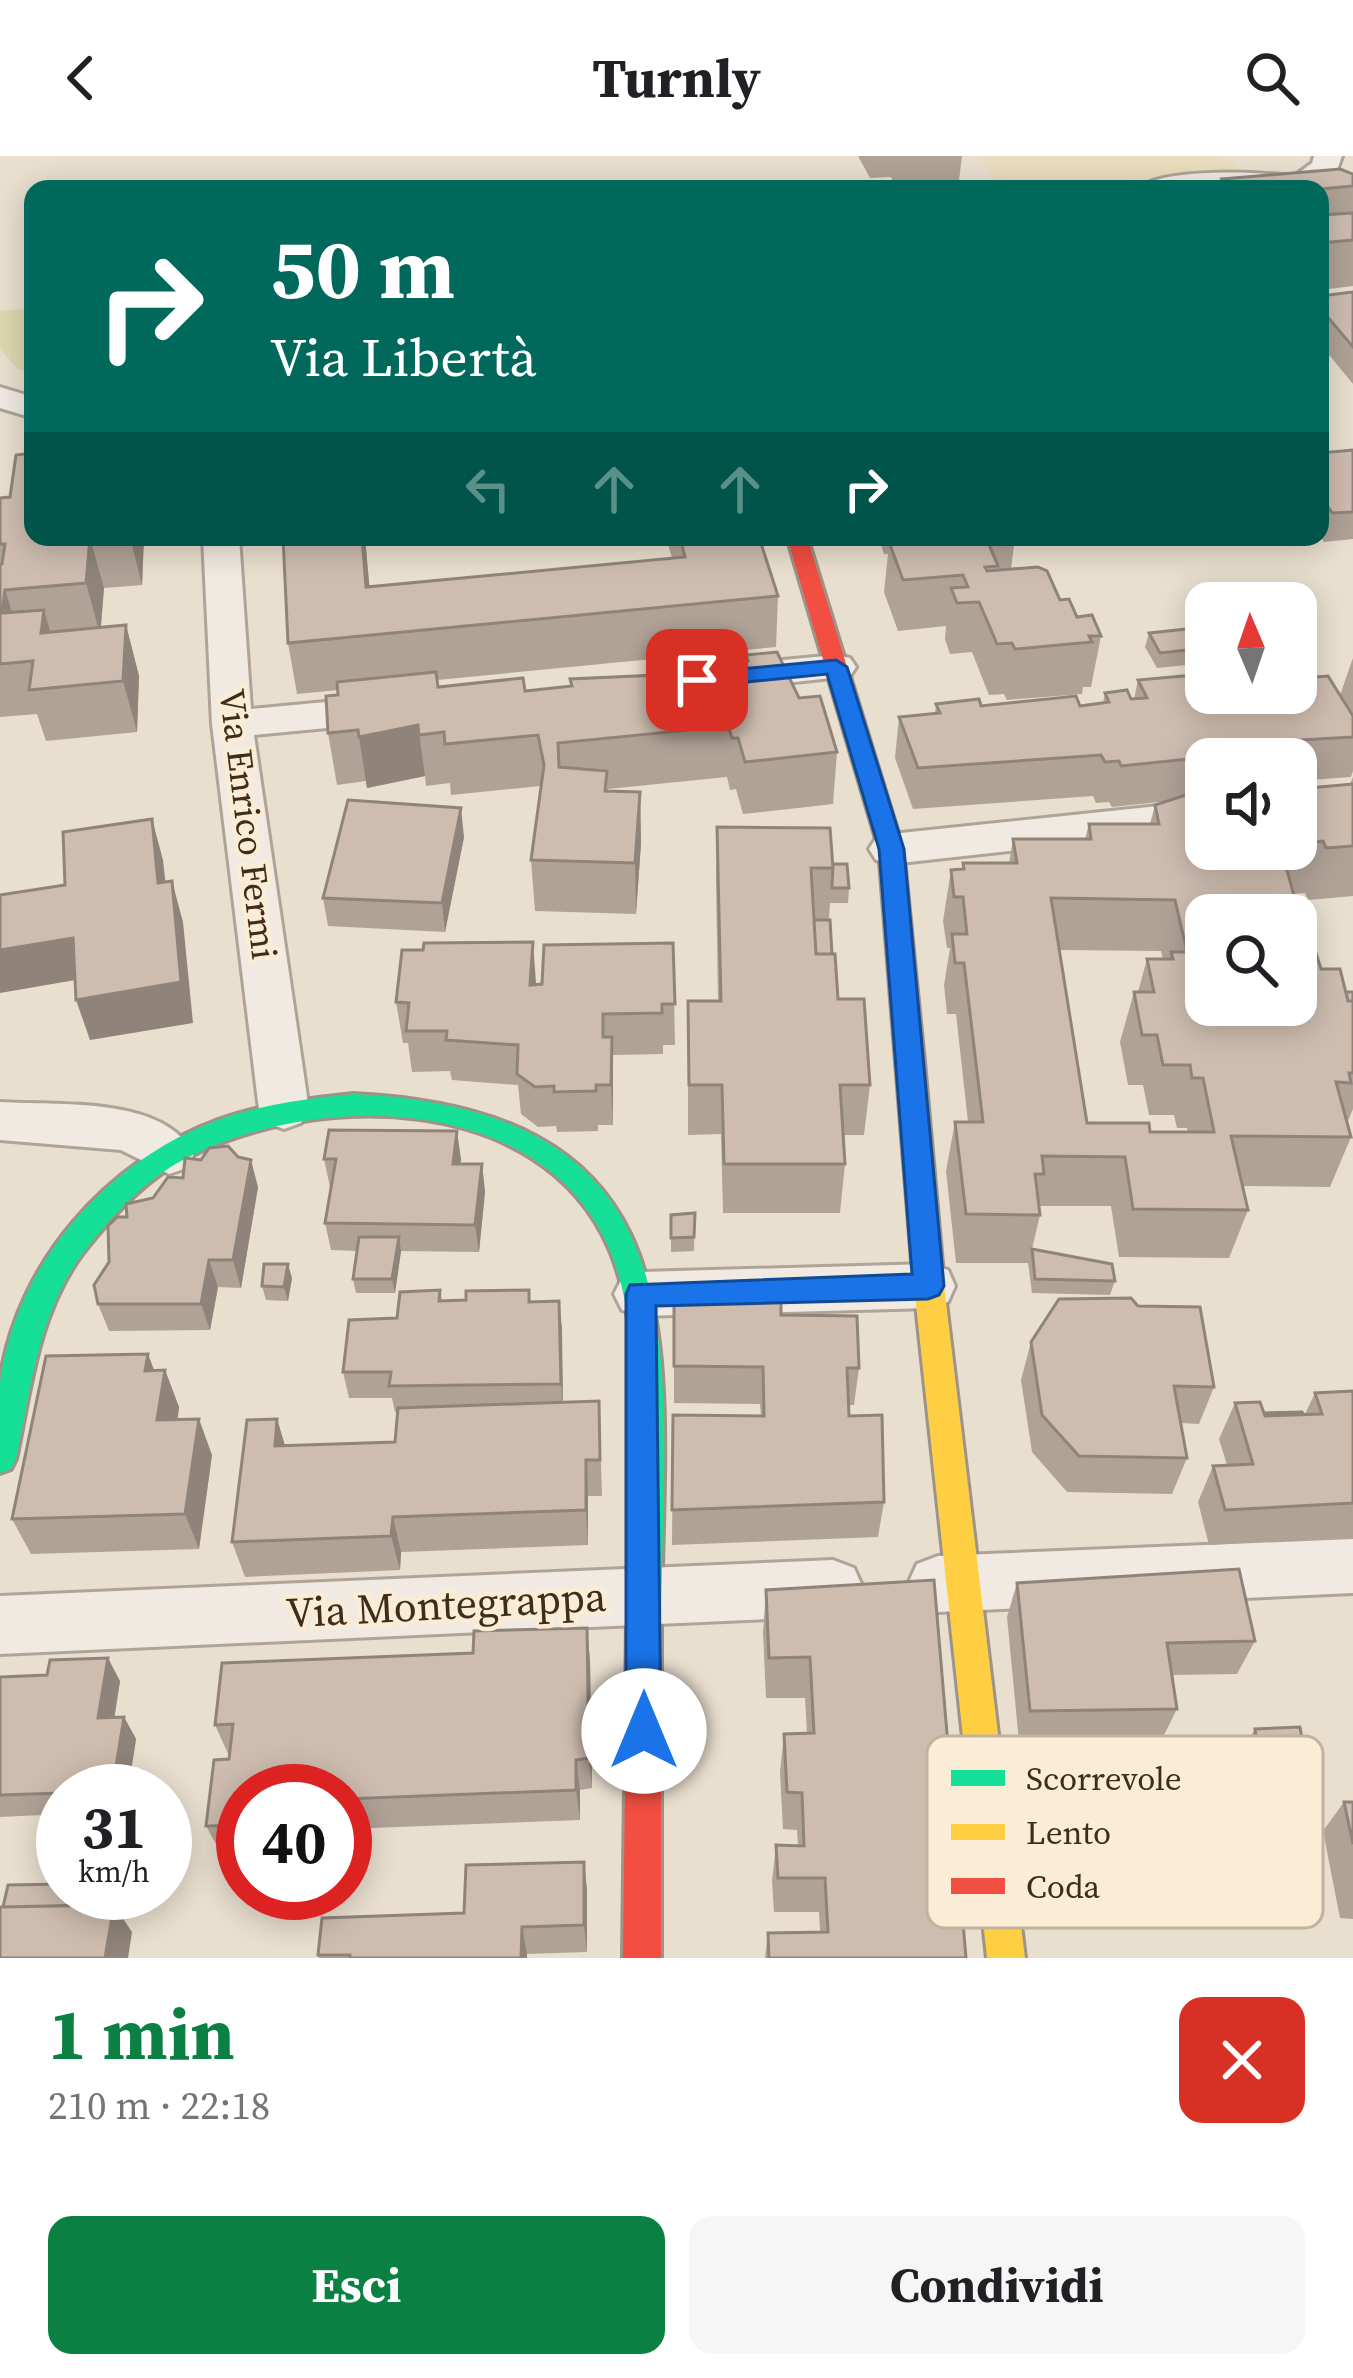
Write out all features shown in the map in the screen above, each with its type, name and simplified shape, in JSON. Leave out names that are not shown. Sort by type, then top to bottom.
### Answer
[{"type":"street","points":[[1234,156],[1288,180]]},
{"type":"street","name":"Via Enrico Fermi","points":[[222,546],[232,724],[284,1110]]},
{"type":"street","points":[[800,546],[891,849],[928,1286],[981,1736]]},
{"type":"street","points":[[674,682],[836,667]]},
{"type":"street","points":[[232,724],[418,706]]},
{"type":"street","points":[[891,849],[1185,816]]},
{"type":"street","points":[[0,1459],[38,1310],[58,1265],[113,1202],[169,1154],[223,1128],[284,1110],[359,1102],[423,1105],[486,1122],[557,1162],[609,1218],[641,1294],[642,1958]]},
{"type":"street","points":[[0,1121],[131,1130],[169,1154]]},
{"type":"street","points":[[641,1294],[928,1286]]},
{"type":"street","name":"Via Montegrappa","points":[[0,1624],[1353,1566]]},
{"type":"street","points":[[1003,1928],[1006,1958]]},
{"type":"shaded area","points":[[980,156],[1218,156],[1237,164],[1239,172],[1127,180],[995,180]]},
{"type":"shaded area","points":[[24,309],[24,371],[0,349],[0,311]]},
{"type":"building","points":[[1340,169],[1353,174],[1353,186],[1329,188],[1329,180],[1222,179]]},
{"type":"building","points":[[1353,213],[1353,240],[1329,242],[1329,214]]},
{"type":"building","points":[[1353,292],[1353,347],[1329,319],[1329,295]]},
{"type":"building","points":[[1353,450],[1353,512],[1332,513],[1329,508],[1329,452]]},
{"type":"building","points":[[24,454],[24,546],[89,546],[86,583],[5,590],[2,613],[44,610],[41,633],[126,625],[123,681],[29,690],[33,661],[0,664],[0,565],[5,544],[0,544],[0,498],[10,497],[16,455]]},
{"type":"building","points":[[283,546],[363,546],[366,587],[685,557],[682,546],[762,546],[778,596],[288,643]]},
{"type":"building","points":[[890,546],[990,546],[998,566],[985,567],[987,571],[1038,567],[1047,571],[1060,600],[1069,599],[1077,617],[1092,615],[1101,636],[1089,636],[1092,642],[1015,649],[1012,643],[997,644],[979,602],[957,603],[951,588],[968,587],[963,575],[903,580]]},
{"type":"building","points":[[1185,629],[1185,650],[1160,653],[1149,633]]},
{"type":"building","points":[[777,652],[799,698],[820,696],[837,752],[745,762],[738,738],[732,738],[728,726],[558,743],[559,767],[607,771],[605,791],[640,792],[635,863],[531,860],[544,765],[538,735],[445,744],[444,732],[419,735],[418,725],[359,737],[358,730],[328,733],[326,696],[338,695],[337,682],[436,672],[438,687],[523,678],[525,691],[572,686],[570,679],[680,674],[678,668],[748,661],[746,655]]},
{"type":"building","points":[[1185,676],[1185,714],[1317,714],[1317,677],[1328,676],[1353,716],[1353,737],[1185,738],[1185,759],[1121,766],[1119,761],[1105,762],[1101,755],[918,768],[899,717],[940,713],[936,704],[979,699],[981,706],[1076,696],[1080,706],[1109,702],[1105,693],[1127,690],[1131,699],[1147,698],[1138,680]]},
{"type":"building","points":[[1353,784],[1353,846],[1326,848],[1323,841],[1317,842],[1317,787]]},
{"type":"building","points":[[1185,795],[1185,870],[1287,870],[1294,894],[1185,894],[1185,943],[1175,900],[1051,898],[1087,1123],[1149,1123],[1150,1132],[1214,1132],[1203,1078],[1192,1078],[1190,1065],[1163,1065],[1157,1035],[1142,1035],[1134,992],[1154,992],[1147,959],[1173,959],[1171,952],[1185,952],[1185,1026],[1317,1026],[1317,956],[1321,969],[1340,969],[1348,1001],[1353,1001],[1351,1083],[1336,1082],[1351,1137],[1231,1136],[1248,1210],[1133,1209],[1125,1157],[1042,1156],[1044,1174],[1035,1174],[1040,1215],[966,1214],[955,1122],[983,1122],[964,963],[955,963],[952,934],[967,934],[963,897],[954,897],[951,870],[964,869],[963,863],[1017,863],[1013,839],[1091,839],[1089,824],[1159,824],[1155,805]]},
{"type":"building","points":[[348,800],[461,808],[442,903],[323,898]]},
{"type":"building","points":[[152,819],[158,883],[172,881],[181,982],[76,1000],[73,938],[0,950],[0,895],[65,885],[63,832]]},
{"type":"building","points":[[717,827],[830,828],[833,868],[811,868],[816,954],[835,954],[838,999],[864,999],[870,1085],[840,1085],[845,1164],[724,1164],[722,1085],[689,1085],[688,1001],[721,1001]]},
{"type":"building","points":[[833,864],[847,864],[849,888],[832,888]]},
{"type":"building","points":[[814,920],[830,920],[832,954],[816,954]]},
{"type":"building","points":[[533,942],[530,985],[542,984],[544,945],[673,943],[675,1004],[662,1004],[662,1013],[603,1014],[603,1037],[612,1037],[611,1085],[596,1085],[596,1091],[554,1092],[554,1086],[535,1087],[517,1074],[518,1045],[446,1040],[447,1031],[406,1031],[409,1003],[396,1002],[402,950],[423,950],[424,943]]},
{"type":"building","points":[[329,1130],[457,1131],[453,1164],[482,1164],[475,1225],[325,1223],[336,1159],[324,1159]]},
{"type":"building","points":[[228,1146],[238,1157],[251,1160],[233,1260],[209,1260],[201,1304],[98,1304],[94,1285],[109,1262],[108,1226],[117,1217],[127,1217],[126,1204],[153,1198],[168,1177],[183,1178],[185,1158],[201,1160],[209,1148]]},
{"type":"building","points":[[695,1213],[694,1237],[671,1238],[671,1215]]},
{"type":"building","points":[[359,1237],[399,1237],[392,1279],[353,1279]]},
{"type":"building","points":[[1032,1249],[1112,1264],[1115,1281],[1035,1279]]},
{"type":"building","points":[[264,1264],[288,1264],[284,1287],[262,1286]]},
{"type":"building","points":[[440,1290],[439,1301],[466,1300],[466,1291],[529,1290],[529,1302],[559,1301],[561,1384],[389,1386],[391,1372],[343,1372],[349,1320],[397,1318],[400,1292]]},
{"type":"building","points":[[674,1295],[781,1296],[781,1315],[857,1316],[859,1368],[847,1368],[849,1416],[882,1415],[884,1502],[672,1510],[673,1415],[764,1416],[763,1367],[674,1366]]},
{"type":"building","points":[[1131,1298],[1138,1306],[1200,1307],[1214,1387],[1174,1386],[1187,1458],[1079,1456],[1042,1415],[1031,1342],[1059,1299]]},
{"type":"building","points":[[148,1354],[145,1371],[165,1370],[157,1420],[199,1419],[185,1514],[12,1519],[46,1356]]},
{"type":"building","points":[[1353,1391],[1353,1503],[1225,1510],[1213,1466],[1253,1464],[1235,1403],[1260,1402],[1265,1416],[1322,1414],[1315,1393]]},
{"type":"building","points":[[599,1401],[600,1460],[586,1460],[586,1510],[393,1517],[391,1536],[232,1542],[247,1420],[277,1419],[275,1446],[395,1442],[398,1408]]},
{"type":"building","points":[[1302,1412],[1265,1416],[1264,1413]]},
{"type":"building","points":[[1239,1569],[1255,1641],[1167,1643],[1177,1709],[1030,1711],[1017,1583]]},
{"type":"building","points":[[934,1580],[947,1736],[927,1736],[927,1928],[963,1928],[966,1958],[769,1958],[768,1933],[828,1932],[825,1878],[778,1878],[776,1845],[804,1846],[802,1793],[787,1792],[784,1734],[814,1733],[810,1657],[769,1658],[766,1590]]},
{"type":"building","points":[[587,1628],[589,1758],[576,1760],[576,1790],[372,1798],[372,1764],[216,1764],[216,1826],[206,1826],[214,1760],[229,1759],[233,1724],[215,1725],[222,1663],[473,1653],[474,1631]]},
{"type":"building","points":[[108,1658],[98,1718],[124,1717],[116,1764],[36,1764],[36,1794],[0,1795],[0,1677],[47,1675],[50,1660]]},
{"type":"building","points":[[1300,1727],[1302,1736],[1256,1736],[1255,1729]]},
{"type":"building","points":[[1344,1802],[1353,1802],[1353,1844]]},
{"type":"building","points":[[584,1862],[584,1925],[522,1927],[521,1958],[318,1955],[322,1920],[464,1913],[466,1865]]},
{"type":"building","points":[[36,1884],[36,1906],[3,1907],[8,1885]]},
{"type":"building","points":[[36,1906],[36,1920],[111,1920],[105,1958],[0,1958],[0,1907]]},
{"type":"traffic: fast","points":[[0,1459],[22,1357],[48,1283],[97,1216],[156,1163],[226,1128],[287,1112],[353,1105],[418,1108],[481,1122],[538,1149],[586,1188],[621,1241],[634,1279],[642,1323],[648,1425],[644,1619]]},
{"type":"traffic: slow","points":[[910,1062],[929,1286],[981,1736]]},
{"type":"traffic: slow","points":[[1003,1928],[1006,1958]]},
{"type":"traffic: jam","points":[[800,546],[891,849],[910,1062]]},
{"type":"traffic: jam","points":[[642,1958],[644,1619]]},
{"type":"route","points":[[644,1731],[641,1294],[928,1286],[891,849],[836,667],[697,680]]}]
